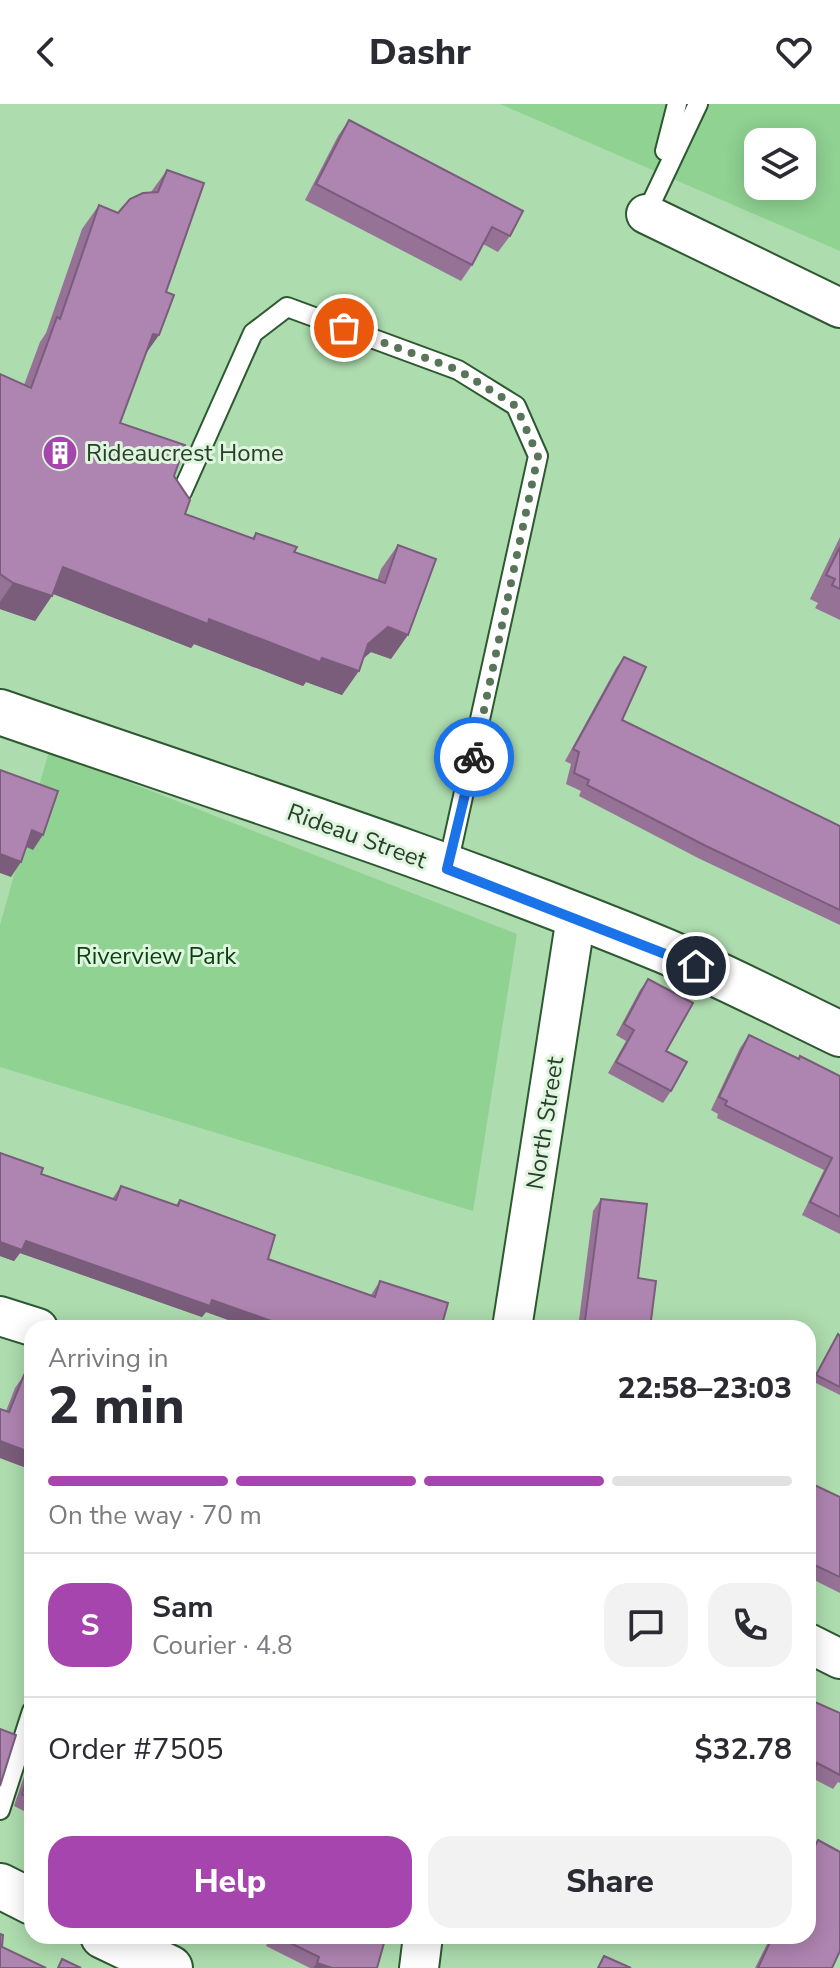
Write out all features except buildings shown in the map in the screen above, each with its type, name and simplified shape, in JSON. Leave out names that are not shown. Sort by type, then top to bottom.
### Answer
[{"type":"street","points":[[646,214],[840,308]]},
{"type":"street","name":"Rideau Street","points":[[0,712],[576,917],[667,952],[840,1034]]},
{"type":"street","name":"North Street","points":[[513,1320],[576,917]]},
{"type":"street","points":[[0,1316],[24,1324]]},
{"type":"street","points":[[816,1647],[840,1659]]},
{"type":"street","points":[[0,1886],[24,1898]]},
{"type":"street","points":[[120,1944],[170,1968]]},
{"type":"street","points":[[419,1968],[422,1944]]},
{"type":"lane","points":[[646,214],[677,104]]},
{"type":"lane","points":[[646,214],[698,104]]},
{"type":"lane","points":[[182,492],[253,333],[287,307],[458,370],[516,406],[538,456],[447,869]]},
{"type":"lane","points":[[0,1810],[24,1736]]},
{"type":"green space","points":[[500,104],[840,104],[840,251]]},
{"type":"green space","name":"Riverview Park","points":[[49,751],[517,934],[473,1211],[0,1067],[0,925]]},
{"type":"way so far","points":[[344,328],[458,370],[516,406],[538,456],[474,757]]},
{"type":"place","name":"Rideaucrest Home","points":[[60,453]]},
{"type":"route","points":[[474,757],[447,869],[667,952],[696,966]]}]
